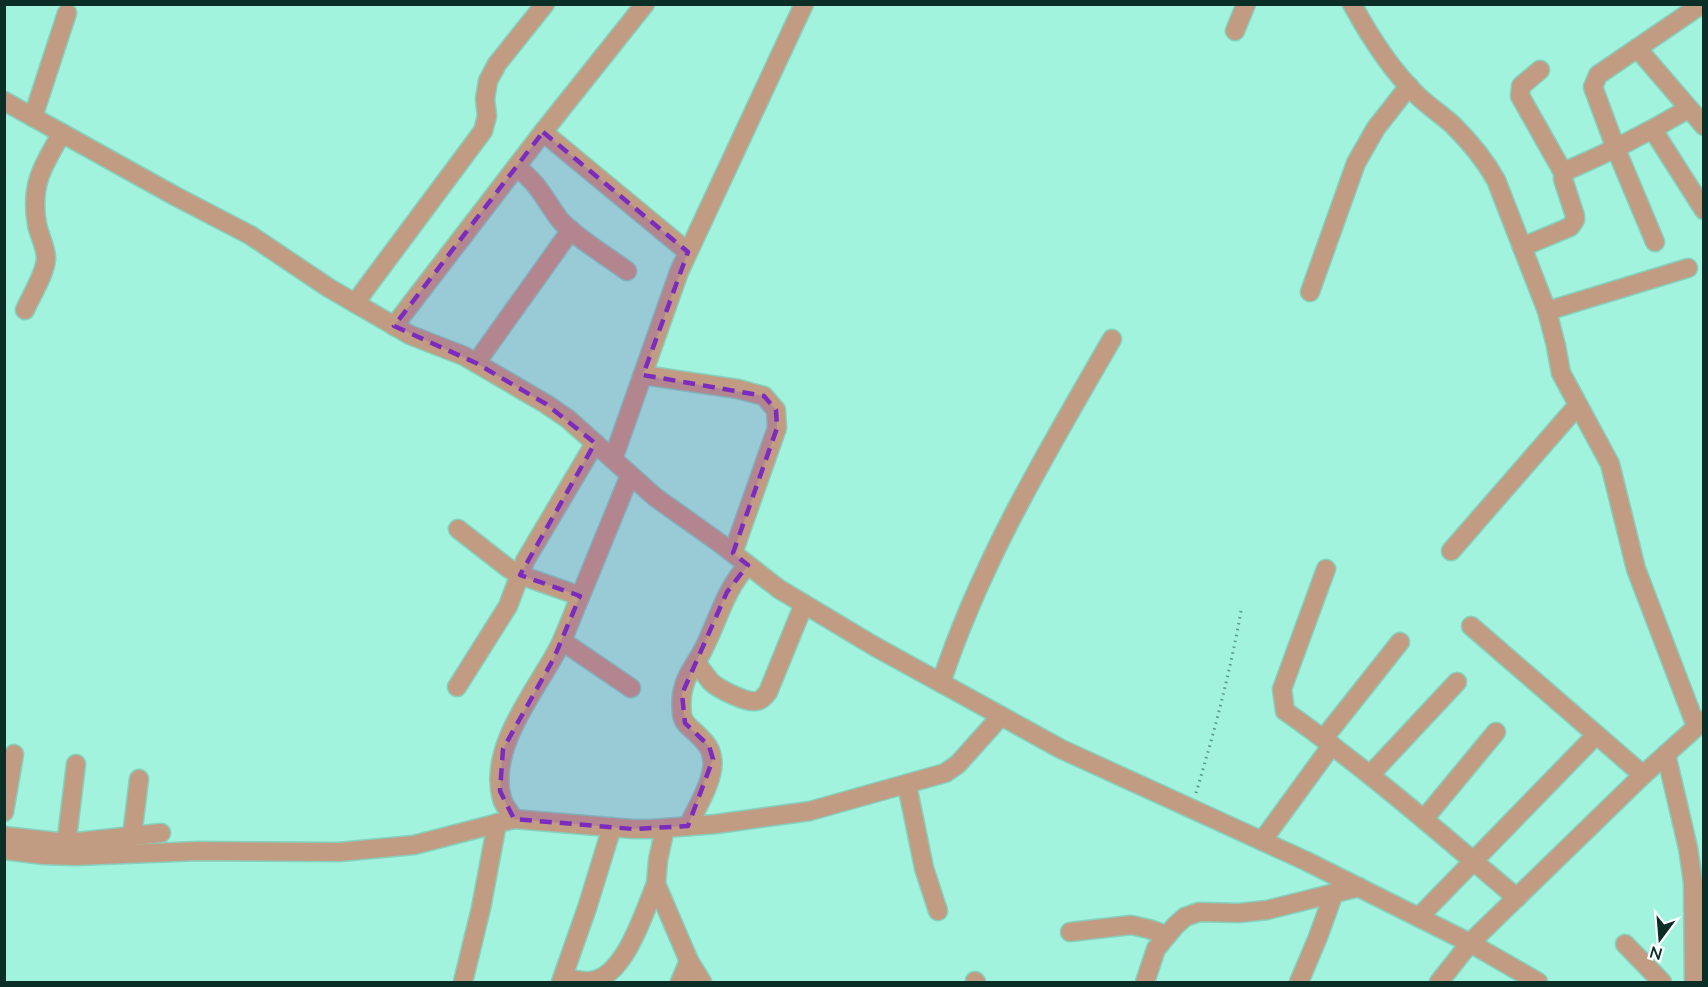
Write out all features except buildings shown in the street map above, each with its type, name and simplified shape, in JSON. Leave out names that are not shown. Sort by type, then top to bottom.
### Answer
[{"type":"street","points":[[355,303],[483,131],[487,116],[488,81],[496,64],[545,4]]},
{"type":"street","points":[[394,326],[645,4]]},
{"type":"street","points":[[1235,31],[1246,4]]},
{"type":"street","points":[[1352,4],[1395,71],[1453,126],[1489,167],[1496,180],[1547,311],[1560,373],[1610,464],[1636,569],[1700,723],[1643,775],[1470,943],[1439,982]]},
{"type":"street","points":[[613,459],[679,272],[803,6]]},
{"type":"street","points":[[33,117],[67,13]]},
{"type":"street","points":[[1655,242],[1593,87],[1598,75],[1637,48],[1700,13]]},
{"type":"street","points":[[1637,48],[1704,126]]},
{"type":"street","points":[[1522,247],[1570,227],[1574,223],[1575,216],[1563,179],[1564,174],[1520,96],[1521,86],[1540,70]]},
{"type":"street","points":[[1310,292],[1356,163],[1376,128],[1409,86]]},
{"type":"street","points":[[4,101],[250,235],[355,303],[410,335],[464,356],[554,409],[655,497],[779,589],[874,646],[1061,749],[1359,887],[1470,943],[1538,982]]},
{"type":"street","points":[[1564,174],[1568,170],[1653,130],[1688,109]]},
{"type":"street","points":[[1653,130],[1704,210]]},
{"type":"street","points":[[543,132],[688,252]]},
{"type":"street","points":[[25,310],[46,260],[35,207],[37,185],[42,166],[62,133]]},
{"type":"street","points":[[516,167],[537,185],[571,231],[627,271]]},
{"type":"street","points":[[476,363],[571,231]]},
{"type":"street","points":[[1547,311],[1688,268]]},
{"type":"street","points":[[941,683],[964,620],[997,546],[1112,339]]},
{"type":"street","points":[[643,375],[738,389],[764,396],[776,410],[777,428],[733,553]]},
{"type":"street","points":[[1451,551],[1578,405]]},
{"type":"street","points":[[457,687],[508,606],[525,561],[595,443]]},
{"type":"street","points":[[463,982],[505,821],[500,773],[504,749],[513,727],[554,658],[630,475]]},
{"type":"street","points":[[458,529],[520,575],[580,596]]},
{"type":"street","points":[[688,826],[711,775],[713,759],[708,746],[682,717],[684,683],[710,637],[728,592],[748,565]]},
{"type":"street","points":[[1326,569],[1281,688],[1285,711],[1370,775],[1517,898]]},
{"type":"street","points":[[696,662],[710,681],[719,687],[743,699],[756,701],[763,698],[768,692],[804,604]]},
{"type":"street","points":[[1471,626],[1643,775]]},
{"type":"street","points":[[562,640],[631,688]]},
{"type":"street","points":[[1262,841],[1328,742],[1400,642]]},
{"type":"street","points":[[1370,775],[1457,682]]},
{"type":"street","points":[[4,850],[339,852],[414,844],[505,821],[633,829],[665,828],[810,811],[945,773],[958,764],[1001,716]]},
{"type":"street","points":[[1424,819],[1496,732]]},
{"type":"street","points":[[1419,917],[1596,735]]},
{"type":"street","points":[[4,812],[14,754]]},
{"type":"street","points":[[1666,754],[1688,848],[1693,882],[1694,982]]},
{"type":"street","points":[[66,849],[76,764]]},
{"type":"street","points":[[132,836],[139,779]]},
{"type":"street","points":[[907,784],[924,868],[938,911]]},
{"type":"street","points":[[612,827],[562,980],[590,981],[601,978],[621,961],[656,884],[658,860],[665,828]]},
{"type":"street","points":[[4,836],[66,849],[132,836],[162,833]]},
{"type":"street","points":[[656,884],[689,961],[702,982]]},
{"type":"street","points":[[1145,982],[1156,949],[1166,935],[1185,917],[1199,912],[1239,913],[1267,910],[1359,887]]},
{"type":"street","points":[[1299,982],[1334,893]]},
{"type":"street","points":[[1070,932],[1131,925],[1149,928],[1166,935]]},
{"type":"street","points":[[1625,944],[1662,982]]},
{"type":"street","points":[[680,982],[689,961]]},
{"type":"path","points":[[1191,809],[1230,669],[1241,611]]},
{"type":"highlighted area","points":[[543,132],[688,252],[643,375],[764,396],[776,410],[777,428],[733,553],[748,565],[727,592],[682,694],[685,723],[709,746],[713,759],[688,826],[633,829],[514,819],[500,791],[503,749],[554,658],[580,596],[520,575],[595,443],[546,404],[476,363],[394,326]]}]
